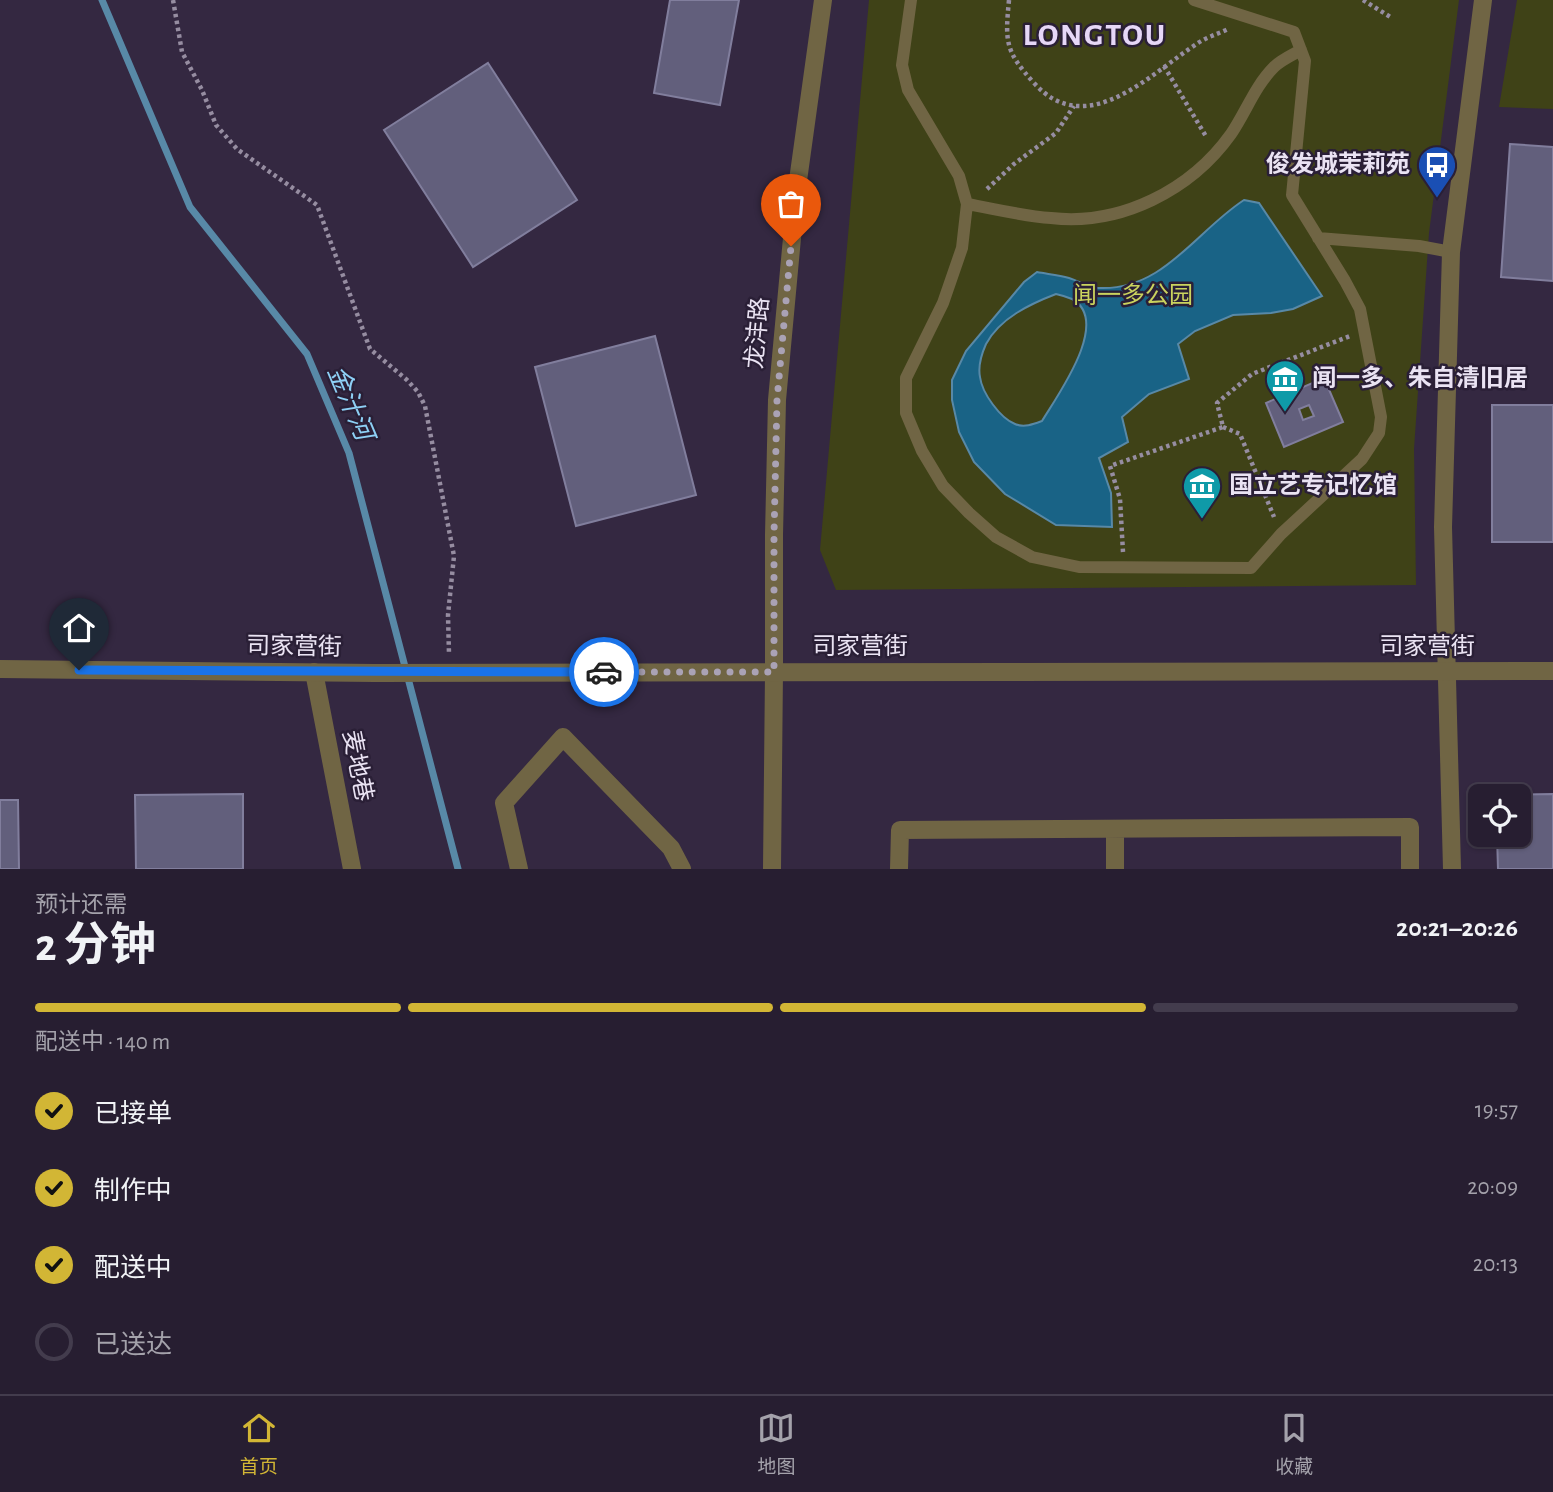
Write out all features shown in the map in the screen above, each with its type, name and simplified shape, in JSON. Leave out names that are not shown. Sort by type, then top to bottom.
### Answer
[{"type":"street","name":"龙沣路","points":[[772,869],[777,400],[796,195],[823,0]]},
{"type":"street","points":[[1452,869],[1443,527],[1451,252],[1483,0]]},
{"type":"street","name":"司家营街","points":[[0,669],[375,673],[1553,671]]},
{"type":"street","name":"麦地巷","points":[[314,672],[352,869]]},
{"type":"street","points":[[519,869],[504,803],[563,737],[671,848],[682,869]]},
{"type":"street","points":[[899,869],[900,830],[1410,827],[1410,869]]},
{"type":"street","points":[[1115,829],[1115,869]]},
{"type":"lane","points":[[911,0],[902,65],[908,90],[959,176],[967,204],[962,248],[943,303],[906,378],[906,413],[922,451],[943,486],[996,537],[1032,557],[1079,567],[1251,568],[1281,534],[1362,460],[1379,433],[1381,417],[1360,309],[1292,195],[1305,61],[1294,32],[1194,0]]},
{"type":"lane","points":[[967,204],[1053,219],[1086,218],[1120,212],[1154,200],[1187,180],[1216,153],[1232,132],[1258,87],[1275,66],[1301,50]]},
{"type":"lane","points":[[1318,238],[1419,246],[1451,252]]},
{"type":"path","points":[[173,0],[182,52],[216,125],[237,149],[317,205],[370,349],[407,380],[418,392],[425,406],[454,556],[448,615],[449,673]]},
{"type":"path","points":[[1009,0],[1005,34],[1011,52],[1041,90],[1060,102],[1079,108],[1102,103],[1129,92],[1201,41],[1252,19]]},
{"type":"path","points":[[1363,0],[1392,18]]},
{"type":"path","points":[[1164,66],[1216,153]]},
{"type":"path","points":[[967,204],[1056,133],[1074,106]]},
{"type":"path","points":[[1223,427],[1217,402],[1252,374],[1364,331]]},
{"type":"path","points":[[1123,567],[1120,499],[1110,466],[1223,427],[1240,434],[1281,534]]},
{"type":"green space","name":"闻一多公园","points":[[869,0],[1459,0],[1429,233],[1414,449],[1416,585],[836,590],[820,550]]},
{"type":"green space","points":[[1517,0],[1553,0],[1553,109],[1499,107]]},
{"type":"water","points":[[1244,200],[1259,203],[1322,296],[1293,309],[1233,315],[1195,331],[1178,344],[1189,379],[1149,394],[1122,417],[1128,442],[1099,458],[1111,493],[1112,527],[1056,525],[1005,494],[974,462],[959,432],[952,400],[952,380],[966,351],[1024,282],[1037,272],[1069,278],[1095,288],[1122,286],[1142,280],[1178,257]],"holes":[[[1056,294],[1072,299],[1083,310],[1086,324],[1084,341],[1069,377],[1042,421],[1018,425],[998,411],[984,390],[980,373],[982,356],[992,335],[1007,319]]]},
{"type":"building","points":[[670,0],[739,0],[720,105],[654,93]]},
{"type":"building","points":[[488,63],[577,200],[473,267],[384,130]]},
{"type":"building","points":[[1510,144],[1553,147],[1553,281],[1501,277]]},
{"type":"building","points":[[655,336],[696,495],[576,526],[535,367]]},
{"type":"building","name":"闻一多、朱自清旧居","points":[[1324,378],[1343,422],[1284,447],[1266,403]],"holes":[[[1309,405],[1314,416],[1303,420],[1299,409]]]},
{"type":"building","points":[[1492,405],[1553,405],[1553,542],[1492,542]]},
{"type":"building","points":[[243,794],[243,869],[136,869],[135,795]]},
{"type":"building","points":[[1531,794],[1553,794],[1553,869],[1498,869],[1497,847],[1531,847]]},
{"type":"building","points":[[0,800],[18,800],[19,869],[0,869]]},
{"type":"waterway","name":"金汁河","points":[[102,0],[190,207],[307,354],[349,453],[458,869]]},
{"type":"way so far","points":[[604,672],[774,672],[777,400],[791,246]]},
{"type":"place","name":"俊发城茉莉苑","points":[[1437,199]]},
{"type":"place","name":"闻一多、朱自清旧居","points":[[1285,413]]},
{"type":"place","name":"国立艺专记忆馆","points":[[1202,520]]},
{"type":"district","name":"LONGTOU","points":[[1095,35]]},
{"type":"route","points":[[79,670],[604,672]]}]
